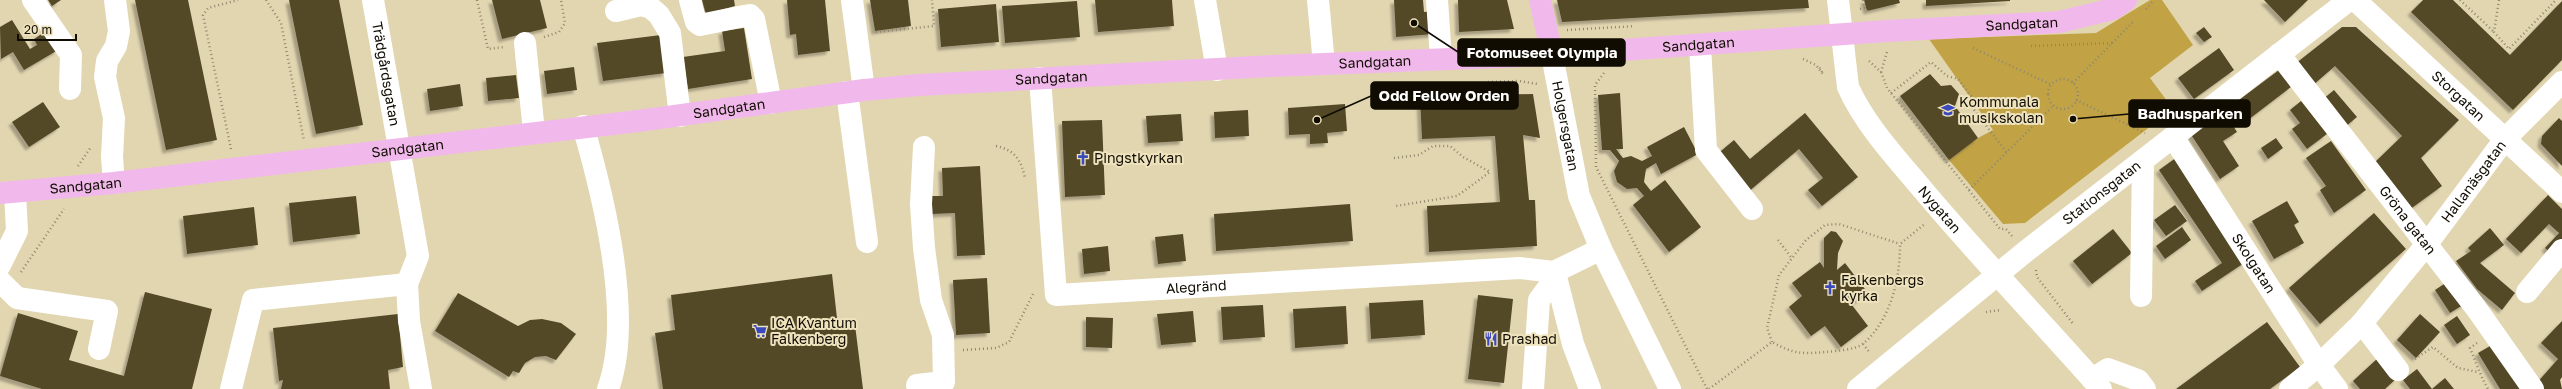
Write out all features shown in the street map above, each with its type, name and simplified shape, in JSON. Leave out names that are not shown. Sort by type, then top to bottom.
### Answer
[{"type":"main road","name":"Holgersgatan","points":[[1540,0],[1552,55]]},
{"type":"main road","name":"Sandgatan","points":[[7,193],[114,183],[583,126],[680,116],[856,91],[1040,78],[1324,64],[1552,55],[1700,46],[1843,34],[2059,22],[2103,5],[2136,9]]},
{"type":"street","points":[[33,0],[71,55],[70,90]]},
{"type":"street","points":[[114,183],[112,157],[114,118],[105,77],[107,62],[116,46],[118,38],[115,0]]},
{"type":"street","name":"Trädgårdsgatan","points":[[373,0],[418,256],[407,284]]},
{"type":"street","points":[[690,0],[696,22],[700,26],[744,16],[750,16],[754,19],[771,104]]},
{"type":"street","points":[[852,0],[857,34],[856,91],[867,242]]},
{"type":"street","points":[[1205,0],[1217,70]]},
{"type":"street","points":[[1318,0],[1324,64]]},
{"type":"street","points":[[1437,0],[1441,59]]},
{"type":"street","name":"Nygatan","points":[[1838,0],[1848,87],[1853,99],[1893,154],[1979,256],[1999,275],[2097,384]]},
{"type":"street","name":"Stationsgatan","points":[[1858,389],[1999,275],[2025,252],[2349,0]]},
{"type":"street","name":"Storgatan","points":[[2354,0],[2505,139],[2560,187]]},
{"type":"street","points":[[616,11],[641,5],[651,8],[659,15],[670,33],[680,116]]},
{"type":"street","points":[[525,43],[534,132]]},
{"type":"street","points":[[1700,46],[1706,150],[1752,209]]},
{"type":"street","name":"Gröna gatan","points":[[2279,54],[2494,332],[2533,389]]},
{"type":"street","name":"Holgersgatan","points":[[1552,55],[1579,196],[1601,249],[1670,389]]},
{"type":"street","name":"Alegränd","points":[[1040,78],[1056,295],[1520,268],[1555,274]]},
{"type":"street","name":"Hallanäsgatan","points":[[2290,389],[2319,366],[2362,323],[2427,244],[2505,139],[2562,82]]},
{"type":"street","points":[[583,126],[600,183],[619,318],[615,369],[608,389]]},
{"type":"street","name":"Skolgatan","points":[[2173,137],[2319,366],[2337,389]]},
{"type":"street","points":[[917,385],[944,382],[943,336],[931,300],[924,248],[921,204],[924,146]]},
{"type":"street","points":[[2141,296],[2143,161]]},
{"type":"street","points":[[7,193],[17,231],[1,277],[17,298],[107,311],[99,349]]},
{"type":"street","points":[[1533,389],[1539,300],[1555,274],[1601,249]]},
{"type":"street","points":[[2527,292],[2562,250]]},
{"type":"street","points":[[1555,274],[1573,344],[1590,389]]},
{"type":"street","points":[[231,389],[253,300],[407,284],[408,321],[424,386]]},
{"type":"street","points":[[2362,323],[2398,370]]},
{"type":"street","points":[[2097,384],[2108,369],[2138,380],[2146,389]]},
{"type":"path","points":[[232,152],[203,15],[208,8],[238,0]]},
{"type":"path","points":[[266,0],[281,23],[304,141]]},
{"type":"path","points":[[477,0],[488,49]]},
{"type":"path","points":[[857,34],[934,26],[932,0]]},
{"type":"path","points":[[1863,0],[1865,8]]},
{"type":"path","points":[[2073,83],[2136,9],[2154,0]]},
{"type":"path","points":[[2460,0],[2494,32],[2509,49],[2556,0]]},
{"type":"path","points":[[2494,32],[2499,0]]},
{"type":"path","points":[[1561,30],[1609,28]]},
{"type":"path","points":[[1972,48],[2052,85]]},
{"type":"path","points":[[1881,72],[1888,51]]},
{"type":"path","points":[[1798,59],[1816,65],[1823,74],[1818,65]]},
{"type":"path","points":[[1869,61],[1881,72],[1891,93],[2000,229],[2006,229],[2014,238]]},
{"type":"path","points":[[1891,93],[1931,62],[1947,76],[1958,79],[1964,86],[1972,97],[1971,106],[2007,153]]},
{"type":"path","points":[[1600,77],[1595,85],[1596,167],[1708,389],[1772,342]]},
{"type":"path","points":[[2064,80],[2073,83],[2077,91],[2076,100],[2066,109],[2053,106],[2048,93],[2052,85],[2064,80]]},
{"type":"path","points":[[1488,82],[1519,81],[1538,84],[1542,88]]},
{"type":"path","points":[[2076,100],[2147,134]]},
{"type":"path","points":[[1969,190],[2053,106]]},
{"type":"path","points":[[996,146],[1014,152],[1022,163],[1026,181]]},
{"type":"path","points":[[1394,158],[1419,155],[1433,146],[1450,146],[1463,157],[1490,172],[1457,196],[1396,206]]},
{"type":"path","points":[[1,277],[24,270],[62,210],[68,206]]},
{"type":"path","points":[[1900,244],[1931,219]]},
{"type":"path","points":[[1839,224],[1900,244],[1900,268],[1894,291],[1884,317],[1863,344],[1839,351],[1791,353],[1772,342],[1767,328],[1779,275],[1791,257],[1806,240],[1825,225],[1839,224]]},
{"type":"path","points":[[1778,240],[1791,257]]},
{"type":"path","points":[[2038,266],[2037,277],[2076,328]]},
{"type":"path","points":[[943,336],[958,351],[996,348],[1009,342],[1034,292],[1034,286]]},
{"type":"path","points":[[2488,389],[2478,372],[2477,364],[2470,348],[2494,332]]},
{"type":"path","points":[[2398,370],[2433,347],[2458,368],[2478,372]]},
{"type":"shaded area","points":[[2150,0],[2162,0],[2193,45],[2150,78],[2173,109],[2025,223],[2003,224],[1949,160],[1978,138],[1993,130],[1929,39],[2096,33]]},
{"type":"building","points":[[48,0],[61,0],[52,6]]},
{"type":"building","points":[[135,0],[188,0],[217,140],[166,150]]},
{"type":"building","points":[[289,0],[339,0],[363,125],[316,134]]},
{"type":"building","points":[[492,0],[540,0],[547,28],[502,39]]},
{"type":"building","points":[[702,0],[734,0],[735,6],[706,14]]},
{"type":"building","points":[[787,0],[825,0],[830,51],[798,55],[796,34],[790,35]]},
{"type":"building","points":[[870,0],[908,0],[911,26],[875,31]]},
{"type":"building","points":[[1095,0],[1172,0],[1174,26],[1098,32]]},
{"type":"building","points":[[1394,0],[1423,0],[1424,12],[1432,11],[1434,34],[1396,37]]},
{"type":"building","points":[[1458,0],[1507,0],[1514,29],[1459,32]]},
{"type":"building","points":[[1557,0],[1808,0],[1809,8],[1562,22]]},
{"type":"building","points":[[1864,0],[1899,0],[1900,3],[1867,11]]},
{"type":"building","points":[[1926,0],[2010,0],[2010,1],[1926,6]]},
{"type":"building","points":[[2264,0],[2308,0],[2285,22]]},
{"type":"building","points":[[2423,0],[2453,0],[2510,55],[2562,1],[2562,60],[2513,110],[2411,12]]},
{"type":"building","points":[[1077,1],[1080,37],[1005,43],[1002,6]]},
{"type":"building","points":[[996,4],[999,42],[941,47],[938,9]]},
{"type":"building","points":[[12,20],[30,49],[37,45],[34,39],[46,31],[58,50],[24,70],[13,52],[1,59],[0,27]]},
{"type":"building","points":[[2204,27],[2212,37],[2204,42],[2196,33]]},
{"type":"building","points":[[2342,27],[2356,27],[2459,120],[2421,158],[2442,186],[2409,210],[2372,165],[2402,136],[2335,66],[2312,86],[2295,64]]},
{"type":"building","points":[[744,28],[752,79],[688,89],[683,57],[725,51],[722,31]]},
{"type":"building","points":[[661,35],[666,73],[603,81],[597,43]]},
{"type":"building","points":[[2219,48],[2234,70],[2194,99],[2178,78]]},
{"type":"building","points":[[574,67],[577,90],[547,94],[544,71]]},
{"type":"building","points":[[2279,70],[2291,87],[2244,123],[2231,106]]},
{"type":"building","points":[[1930,74],[1941,86],[1951,85],[1959,94],[1955,106],[1978,138],[1949,160],[1900,96]]},
{"type":"building","points":[[516,75],[519,98],[488,101],[486,78]]},
{"type":"building","points":[[460,84],[463,106],[430,111],[427,89]]},
{"type":"building","points":[[2334,90],[2357,117],[2345,127],[2322,100]]},
{"type":"building","points":[[1620,93],[1623,149],[1616,149],[1623,158],[1631,156],[1642,161],[1652,156],[1647,147],[1684,127],[1698,154],[1661,174],[1656,163],[1646,169],[1644,182],[1651,191],[1665,180],[1701,227],[1669,252],[1633,205],[1644,196],[1637,188],[1627,189],[1617,182],[1614,171],[1619,161],[1610,150],[1602,150],[1598,95]]},
{"type":"building","points":[[1533,94],[1540,138],[1523,135],[1529,200],[1535,200],[1537,246],[1429,252],[1427,206],[1500,202],[1495,136],[1422,139],[1420,96]]},
{"type":"building","points":[[2301,101],[2327,134],[2307,149],[2292,129],[2300,123],[2290,110]]},
{"type":"building","points":[[43,102],[60,127],[29,147],[12,122]]},
{"type":"building","points":[[1345,104],[1347,131],[1327,133],[1328,143],[1310,144],[1310,134],[1289,135],[1288,108]]},
{"type":"building","points":[[1248,110],[1249,136],[1215,138],[1214,112]]},
{"type":"building","points":[[2224,111],[2237,132],[2223,141],[2239,166],[2220,179],[2190,133]]},
{"type":"building","points":[[1805,113],[1858,177],[1822,206],[1808,190],[1823,178],[1799,149],[1747,193],[1715,156],[1734,140],[1750,159]]},
{"type":"building","points":[[1181,114],[1183,141],[1148,143],[1146,116]]},
{"type":"building","points":[[2559,118],[2562,121],[2562,166],[2541,144],[2542,136]]},
{"type":"building","name":"Pingstkyrkan","points":[[1102,120],[1105,195],[1065,197],[1062,121]]},
{"type":"building","points":[[2276,138],[2283,148],[2268,159],[2261,148]]},
{"type":"building","points":[[2331,141],[2366,190],[2334,213],[2320,190],[2326,186],[2306,158]]},
{"type":"building","points":[[2177,157],[2247,261],[2202,291],[2195,281],[2222,263],[2159,170]]},
{"type":"building","points":[[980,166],[985,255],[957,256],[955,213],[932,214],[931,196],[943,196],[942,168]]},
{"type":"building","points":[[2548,195],[2562,209],[2562,244],[2552,254],[2545,248],[2559,233],[2549,224],[2521,253],[2506,239]]},
{"type":"building","points":[[356,196],[360,234],[293,242],[289,203]]},
{"type":"building","points":[[2287,201],[2299,222],[2294,225],[2304,243],[2274,259],[2252,221]]},
{"type":"building","points":[[1350,204],[1353,241],[1216,251],[1214,214]]},
{"type":"building","points":[[2175,205],[2187,221],[2166,236],[2154,220]]},
{"type":"building","points":[[254,207],[258,245],[187,254],[183,216]]},
{"type":"building","points":[[2374,213],[2406,249],[2320,324],[2289,288]]},
{"type":"building","points":[[2182,227],[2191,240],[2165,259],[2156,246]]},
{"type":"building","points":[[2490,228],[2504,245],[2480,263],[2515,293],[2502,310],[2477,289],[2456,261],[2471,251],[2468,248]]},
{"type":"building","points":[[2113,229],[2132,253],[2092,284],[2073,261]]},
{"type":"building","name":"Falkenbergs kyrka","points":[[1831,231],[1836,232],[1843,241],[1838,253],[1837,270],[1845,263],[1868,293],[1852,305],[1868,326],[1841,347],[1825,326],[1811,336],[1789,307],[1802,296],[1792,283],[1820,262],[1824,268],[1824,238]]},
{"type":"building","points":[[1183,234],[1186,261],[1158,264],[1155,237]]},
{"type":"building","points":[[1108,246],[1110,271],[1084,274],[1082,249]]},
{"type":"building","name":"ICA Kvantum Falkenberg","points":[[832,274],[838,327],[855,325],[863,389],[663,389],[655,333],[675,330],[671,295]]},
{"type":"building","points":[[987,278],[990,333],[956,335],[953,280]]},
{"type":"building","points":[[2450,280],[2466,303],[2450,313],[2435,290]]},
{"type":"building","points":[[145,292],[212,309],[192,389],[42,389],[0,376],[18,313],[78,331],[69,360],[124,376]]},
{"type":"building","points":[[458,293],[518,326],[530,320],[542,319],[561,323],[576,334],[556,360],[546,356],[535,357],[525,363],[519,373],[513,371],[509,377],[435,331]]},
{"type":"building","name":"Prashad","points":[[1478,295],[1513,299],[1504,383],[1468,379]]},
{"type":"building","points":[[1423,300],[1425,335],[1371,339],[1369,303]]},
{"type":"building","points":[[1263,305],[1265,337],[1223,340],[1221,307]]},
{"type":"building","points":[[1346,306],[1348,344],[1295,348],[1293,309]]},
{"type":"building","points":[[1193,311],[1196,342],[1161,345],[1157,314]]},
{"type":"building","points":[[398,314],[403,367],[388,370],[390,389],[281,389],[283,380],[279,381],[273,328]]},
{"type":"building","points":[[2420,314],[2440,332],[2416,358],[2397,340]]},
{"type":"building","points":[[2457,316],[2470,335],[2457,344],[2444,325]]},
{"type":"building","points":[[1086,317],[1113,318],[1112,348],[1086,347]]},
{"type":"building","points":[[2562,321],[2562,377],[2560,380],[2562,389],[2541,389],[2536,384],[2558,359],[2541,343]]},
{"type":"building","points":[[2267,322],[2300,367],[2270,389],[2176,389]]},
{"type":"building","points":[[2497,342],[2529,389],[2500,389],[2478,353]]},
{"type":"building","points":[[2378,358],[2397,378],[2385,389],[2360,389],[2353,381]]},
{"type":"building","points":[[2417,369],[2432,389],[2410,389],[2403,380]]},
{"type":"building","points":[[2445,378],[2454,389],[2432,389]]},
{"type":"place","name":"Fotomuseet Olympia","points":[[1414,23]]},
{"type":"place","name":"Kommunala musikskolan","points":[[1948,110]]},
{"type":"place","name":"Badhusparken","points":[[2073,119]]},
{"type":"place","name":"Odd Fellow Orden","points":[[1317,120]]},
{"type":"place","name":"Pingstkyrkan","points":[[1083,158]]},
{"type":"place","name":"Falkenbergs kyrka","points":[[1830,288]]},
{"type":"place","name":"ICA Kvantum Falkenberg","points":[[760,331]]},
{"type":"place","name":"Prashad","points":[[1491,339]]}]
